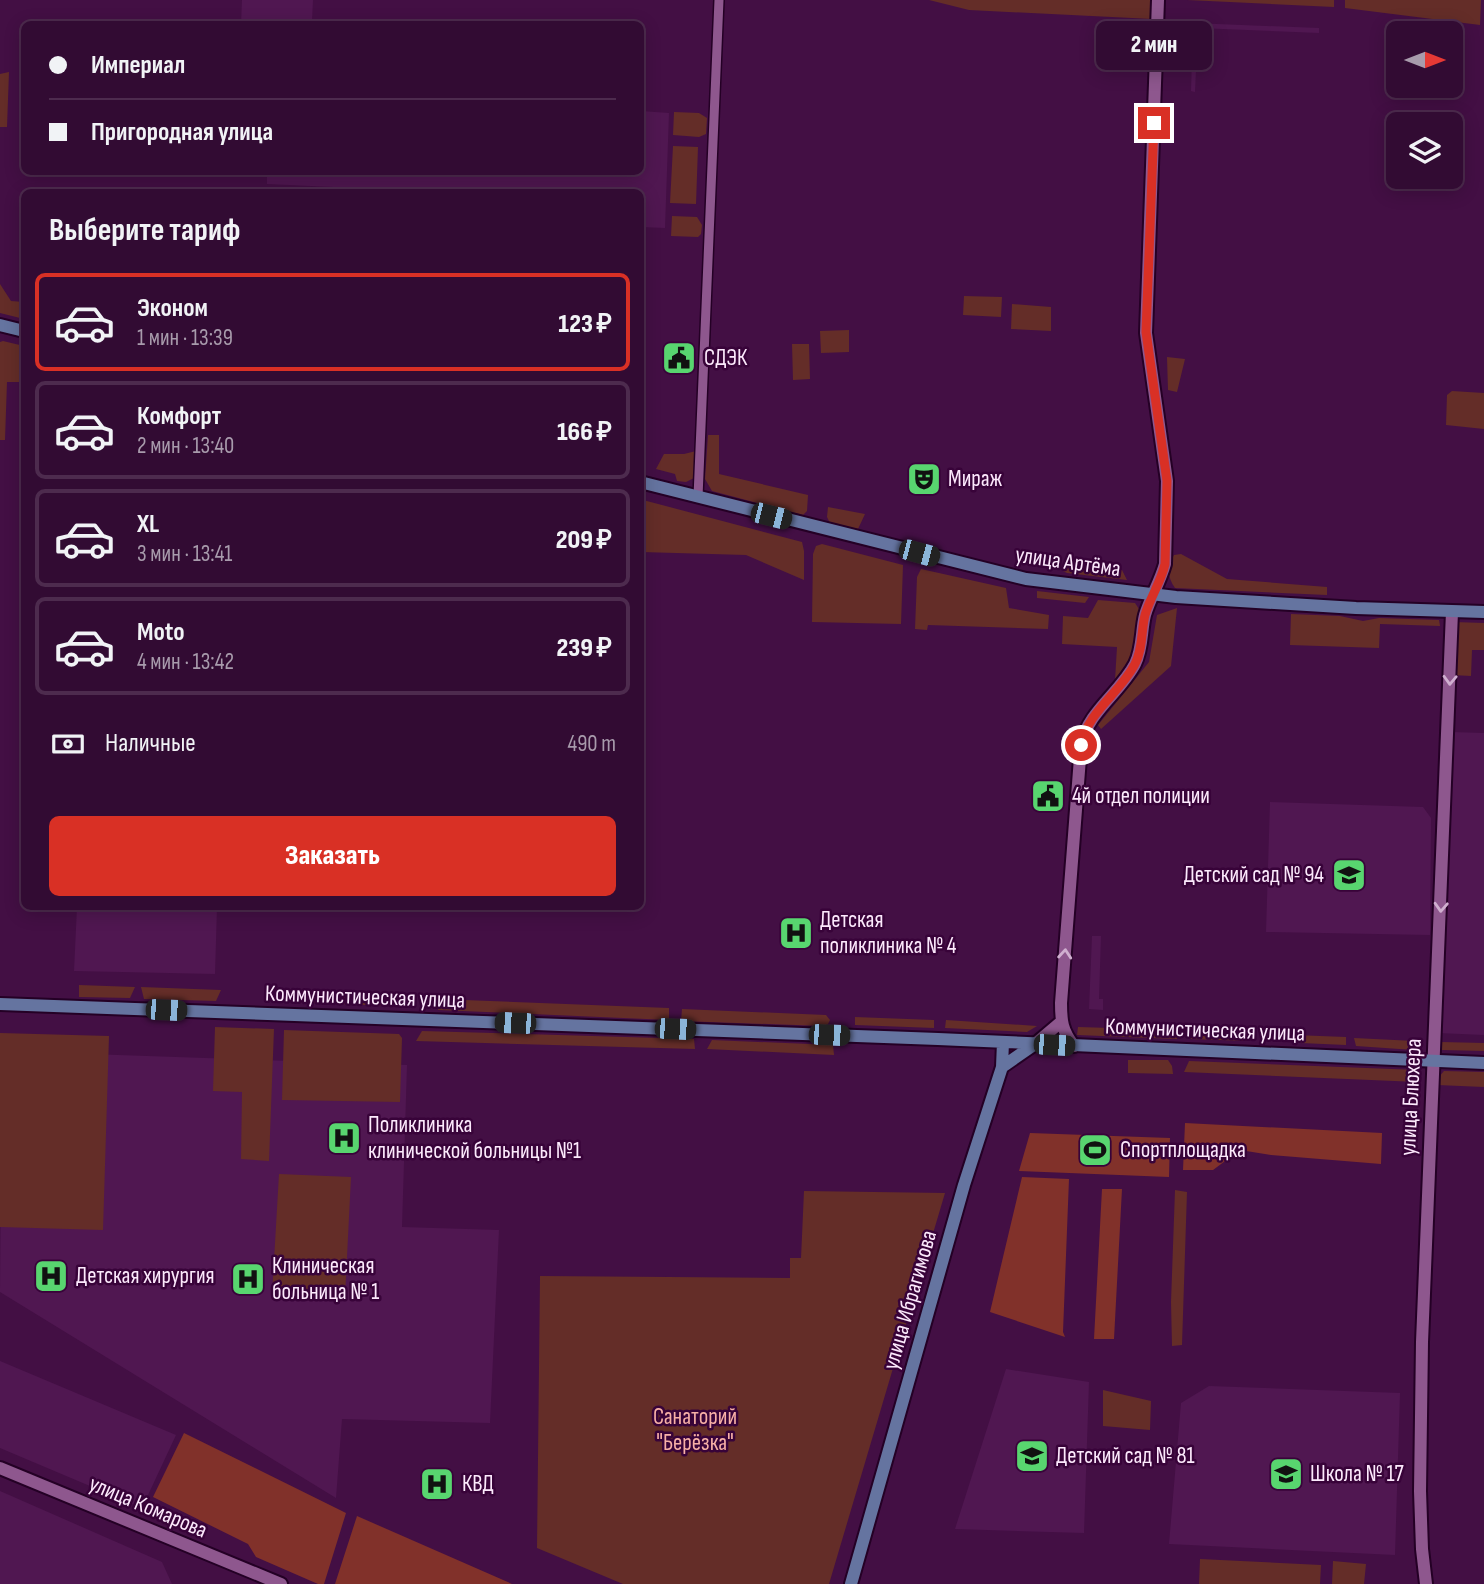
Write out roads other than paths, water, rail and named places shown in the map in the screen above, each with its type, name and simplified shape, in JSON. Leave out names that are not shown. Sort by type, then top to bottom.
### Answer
[{"type":"main road","points":[[0,325],[21,330]]},
{"type":"main road","name":"улица Артёма","points":[[644,483],[1014,577],[1154,595],[1351,608],[1484,612]]},
{"type":"main road","name":"Коммунистическая улица","points":[[0,1004],[1484,1063]]},
{"type":"main road","name":"улица Ибрагимова","points":[[851,1584],[964,1185],[1002,1067],[1003,1042]]},
{"type":"main road","points":[[1002,1067],[1035,1044]]},
{"type":"street","points":[[698,497],[719,0]]},
{"type":"street","points":[[1074,1046],[1066,1036],[1061,1022],[1084,730],[1134,666],[1140,651],[1144,618],[1165,564],[1167,481],[1146,332],[1158,0]]},
{"type":"street","name":"улица Блюхера","points":[[1426,1584],[1420,1491],[1422,1342],[1452,612]]},
{"type":"street","points":[[1035,1044],[1061,1022]]},
{"type":"street","name":"улица Комарова","points":[[0,1468],[281,1584]]},
{"type":"place","name":"СДЭК","points":[[679,358]]},
{"type":"place","name":"Мираж","points":[[924,479]]},
{"type":"place","name":"4й отдел полиции","points":[[1048,796]]},
{"type":"place","name":"Детский сад № 94","points":[[1349,875]]},
{"type":"place","name":"Детская поликлиника № 4","points":[[796,933]]},
{"type":"place","name":"Поликлиника клинической больницы №1","points":[[344,1138]]},
{"type":"place","name":"Спортплощадка","points":[[1095,1150]]},
{"type":"place","name":"Детская хирургия","points":[[51,1276]]},
{"type":"place","name":"Клиническая больница № 1","points":[[248,1279]]},
{"type":"place","name":"Детский сад № 81","points":[[1032,1456]]},
{"type":"place","name":"Школа № 17","points":[[1286,1474]]},
{"type":"place","name":"КВД","points":[[437,1484]]},
{"type":"park label","name":"Санаторий \"Берёзка\"","points":[[695,1430]]}]
